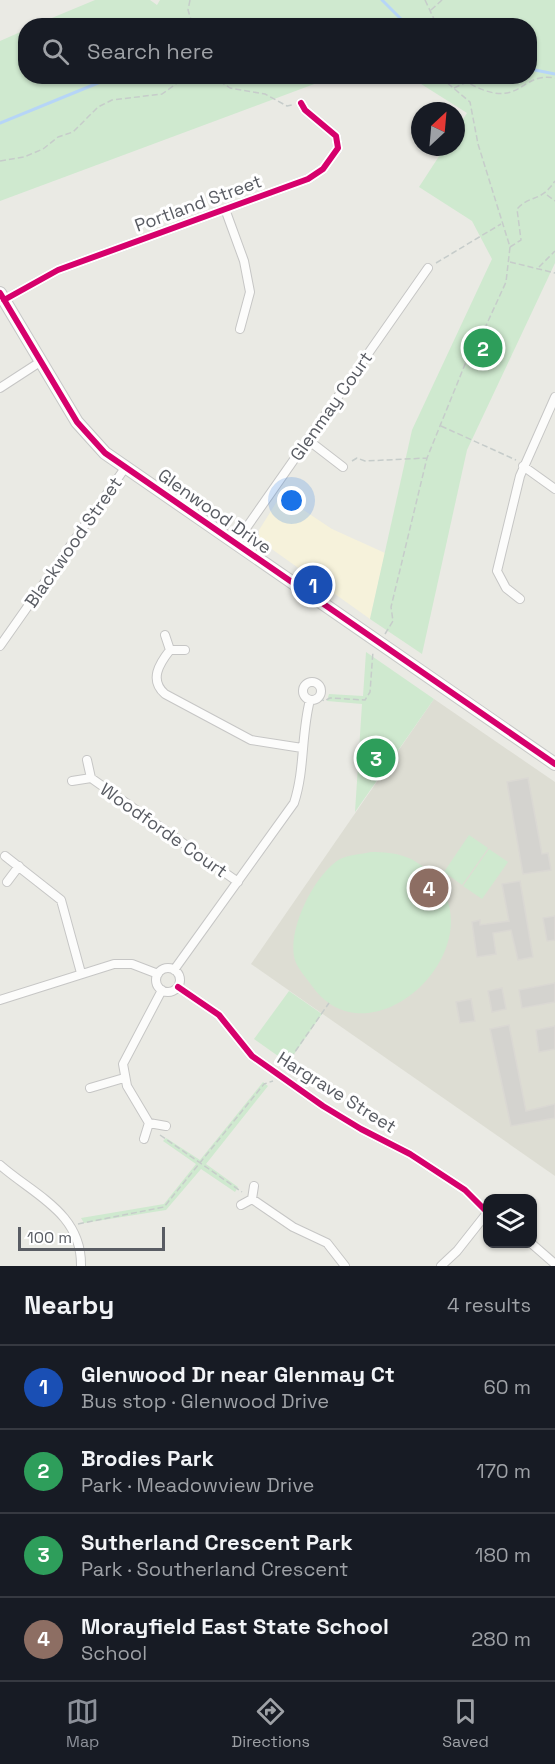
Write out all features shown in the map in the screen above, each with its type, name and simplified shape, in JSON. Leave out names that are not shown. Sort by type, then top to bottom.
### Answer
[{"type":"street","name":"Portland Street","points":[[2,297],[58,270],[308,178],[323,169],[338,148],[336,136],[305,110],[301,103]]},
{"type":"street","points":[[225,209],[244,261],[250,292],[240,328]]},
{"type":"street","name":"Glenmay Court","points":[[235,544],[428,268]]},
{"type":"street","name":"Glenwood Drive","points":[[2,297],[83,431],[98,447],[235,544],[554,760]]},
{"type":"street","points":[[0,388],[40,362]]},
{"type":"street","points":[[520,599],[506,588],[498,571],[523,465],[555,397]]},
{"type":"street","points":[[308,440],[343,467]]},
{"type":"street","points":[[523,465],[555,489]]},
{"type":"street","name":"Blackwood Street","points":[[0,646],[125,468]]},
{"type":"street","points":[[165,635],[170,650]]},
{"type":"street","points":[[170,650],[185,650]]},
{"type":"street","points":[[170,650],[160,664],[157,674],[158,686],[165,694],[251,740],[302,748]]},
{"type":"street","points":[[308,683],[319,686],[321,691],[319,697],[310,700],[303,694],[308,683]]},
{"type":"street","points":[[174,970],[294,802],[298,789],[304,723],[310,700]]},
{"type":"street","name":"Woodforde Court","points":[[87,760],[90,778]]},
{"type":"street","name":"Woodforde Court","points":[[72,781],[90,778],[238,882]]},
{"type":"street","points":[[5,856],[61,900],[81,973]]},
{"type":"street","points":[[7,882],[19,866]]},
{"type":"street","points":[[0,1000],[81,973],[124,963],[158,974]]},
{"type":"street","points":[[164,969],[174,970],[179,976],[178,987],[168,992],[162,990],[157,985],[158,974],[164,969]]},
{"type":"street","name":"Hargrave Street","points":[[178,987],[219,1015],[252,1056],[323,1106],[410,1154],[465,1190],[483,1209]]},
{"type":"street","points":[[144,1139],[149,1123],[124,1078],[125,1057],[162,990]]},
{"type":"street","points":[[90,1088],[124,1078]]},
{"type":"street","points":[[149,1123],[166,1126]]},
{"type":"street","points":[[0,1165],[57,1208],[66,1218],[77,1238],[81,1266]]},
{"type":"street","points":[[252,1199],[254,1186]]},
{"type":"street","points":[[241,1205],[252,1199]]},
{"type":"street","points":[[252,1199],[293,1227],[327,1243],[345,1266]]},
{"type":"street","points":[[441,1266],[457,1251],[483,1218]]},
{"type":"street","points":[[537,1248],[555,1264]]},
{"type":"path","points":[[190,0],[188,10],[190,18]]},
{"type":"path","points":[[425,0],[432,18]]},
{"type":"path","points":[[431,11],[442,0]]},
{"type":"path","points":[[537,79],[542,77],[555,78]]},
{"type":"path","points":[[0,161],[24,157],[43,149],[58,137],[73,132],[98,106],[112,100],[162,94],[176,84]]},
{"type":"path","points":[[224,84],[230,88],[265,94],[287,106],[301,103]]},
{"type":"path","points":[[384,635],[393,621],[391,607],[428,458],[470,352],[484,330],[506,282],[509,262],[510,247],[478,144],[470,102],[448,84]]},
{"type":"path","points":[[453,88],[462,84]]},
{"type":"path","points":[[471,84],[490,93],[503,95],[527,84]]},
{"type":"path","points":[[510,247],[521,240],[516,210],[525,201],[547,194],[555,181]]},
{"type":"path","points":[[547,194],[555,201]]},
{"type":"path","points":[[428,268],[502,224]]},
{"type":"path","points":[[538,268],[555,251]]},
{"type":"path","points":[[509,262],[555,273]]},
{"type":"path","points":[[440,426],[523,465]]},
{"type":"path","points":[[343,467],[357,458],[365,461],[428,458]]},
{"type":"path","points":[[319,697],[324,701],[330,698],[364,700],[370,692],[374,650]]},
{"type":"path","points":[[282,1070],[329,1003]]},
{"type":"path","points":[[78,1224],[81,1221],[164,1207],[264,1084],[275,1080]]},
{"type":"path","points":[[149,1123],[165,1139],[252,1199]]},
{"type":"shaded area","points":[[281,495],[332,529],[385,553],[370,619],[259,540],[259,530]]},
{"type":"shaded area","points":[[434,699],[555,782],[555,1176],[251,964]]},
{"type":"green space","points":[[95,0],[150,0],[157,5],[160,0],[555,0],[555,263],[467,450],[422,654],[370,619],[412,430],[492,259],[472,221],[419,187],[439,156],[465,156],[465,116],[467,113],[465,102],[450,102],[421,84],[537,84],[537,18],[52,18]]},
{"type":"green space","points":[[18,33],[18,84],[314,84],[0,201],[0,41]]},
{"type":"green space","points":[[366,652],[434,699],[355,812],[362,704],[327,701],[329,694],[363,696]]},
{"type":"green space","points":[[469,835],[488,848],[462,885],[444,872]]},
{"type":"green space","points":[[489,849],[508,862],[482,899],[463,886]]},
{"type":"green space","points":[[371,852],[389,853],[412,859],[432,875],[448,904],[450,934],[439,963],[419,988],[394,1006],[365,1013],[337,1008],[312,986],[296,963],[293,951],[298,922],[311,891],[320,878],[340,859]]},
{"type":"green space","points":[[289,991],[322,1014],[288,1063],[254,1039]]},
{"type":"green space","points":[[263,1082],[268,1086],[206,1164],[238,1187],[235,1192],[201,1169],[166,1210],[84,1223],[81,1218],[164,1204],[196,1164],[163,1141],[166,1138],[200,1160]]},
{"type":"building","points":[[528,778],[542,854],[548,853],[551,870],[523,874],[507,782]]},
{"type":"building","points":[[520,881],[533,957],[518,960],[511,930],[493,933],[496,954],[477,957],[472,922],[480,920],[480,925],[509,921],[502,884]]},
{"type":"building","points":[[555,916],[555,940],[547,941],[543,918]]},
{"type":"building","points":[[555,983],[555,1002],[522,1008],[519,990]]},
{"type":"building","points":[[502,988],[506,1009],[492,1012],[488,991]]},
{"type":"building","points":[[471,999],[475,1021],[460,1023],[456,1002]]},
{"type":"building","points":[[509,1025],[526,1111],[555,1104],[555,1118],[511,1126],[490,1029]]},
{"type":"building","points":[[555,1026],[555,1049],[539,1052],[536,1030]]},
{"type":"waterway","points":[[382,0],[400,18]]},
{"type":"waterway","points":[[537,70],[555,74]]},
{"type":"waterway","points":[[0,123],[95,84]]},
{"type":"cycle path","points":[[4,300],[58,270],[308,179],[323,169],[338,148],[336,136],[305,110],[301,103]]},
{"type":"cycle path","points":[[0,293],[77,422],[105,453],[555,764]]},
{"type":"cycle path","points":[[178,987],[219,1015],[252,1056],[323,1106],[410,1154],[465,1190],[483,1208]]},
{"type":"place","name":"Brodies Park","points":[[483,348]]},
{"type":"place","name":"Glenwood Dr near Glenmay Ct","points":[[313,585]]},
{"type":"place","name":"Sutherland Crescent Park","points":[[376,758]]},
{"type":"place","name":"Morayfield East State School","points":[[429,888]]}]
